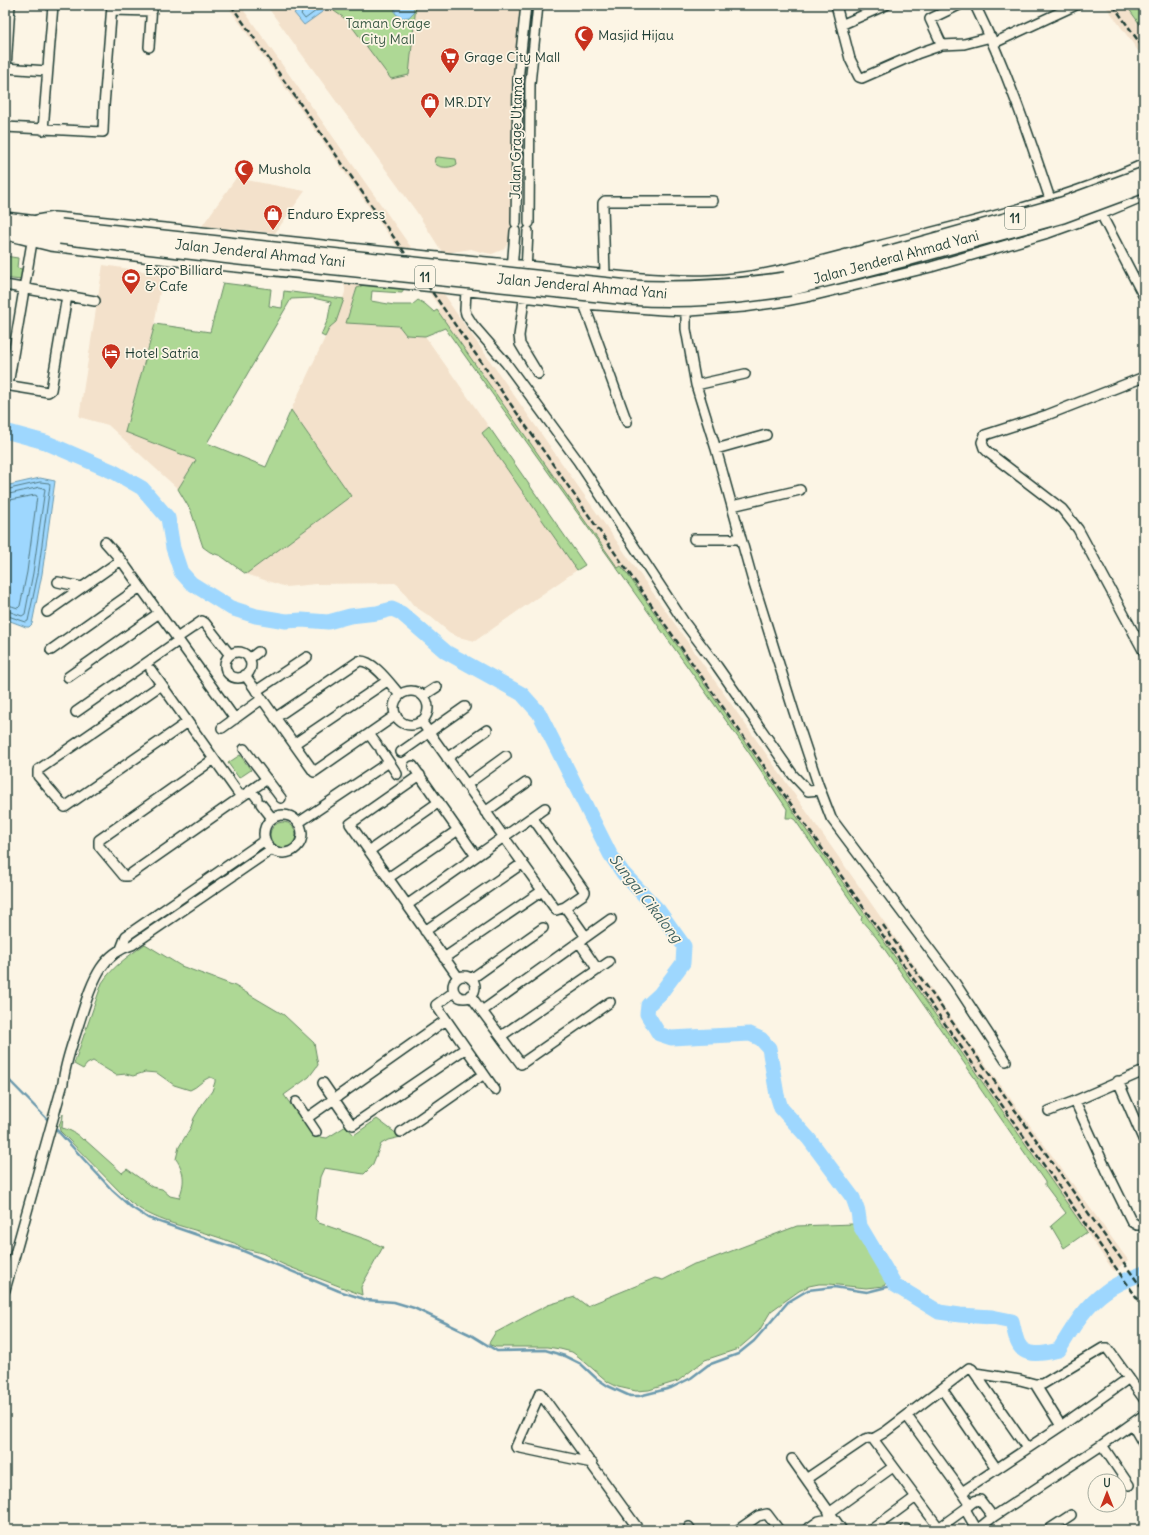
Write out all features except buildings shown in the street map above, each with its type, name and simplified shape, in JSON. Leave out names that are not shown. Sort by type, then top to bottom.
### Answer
[{"type":"highway","name":"Jalan Jenderal Ahmad Yani","points":[[5,232],[60,232],[575,293],[661,300],[702,300],[743,297],[790,289],[813,279],[1062,204],[1144,174]]},
{"type":"highway","name":"Jalan Jenderal Ahmad Yani","points":[[813,279],[1036,224],[1144,186]]},
{"type":"highway","name":"Jalan Jenderal Ahmad Yani","points":[[5,219],[28,223],[60,232]]},
{"type":"street","points":[[43,130],[53,5]]},
{"type":"street","name":"Jalan Grage Utama","points":[[510,296],[516,223],[518,80],[526,5]]},
{"type":"street","name":"Jalan Grage Utama","points":[[538,5],[530,84],[528,223],[524,298],[519,336],[520,344],[538,374]]},
{"type":"street","points":[[841,25],[886,5]]},
{"type":"street","points":[[942,45],[930,19],[959,5]]},
{"type":"street","points":[[976,5],[992,40],[1032,144],[1050,199]]},
{"type":"street","points":[[836,6],[850,59],[859,77],[862,78],[919,53],[942,45],[992,40],[1076,5]]},
{"type":"street","points":[[5,128],[95,132],[104,131],[104,100],[112,8],[152,8],[149,47]]},
{"type":"street","points":[[8,10],[6,68],[47,71]]},
{"type":"street","points":[[518,136],[530,136]]},
{"type":"street","name":"Jalan Jenderal Ahmad Yani","points":[[28,223],[54,217],[604,274],[677,280],[710,280],[737,278],[783,271],[965,224],[1050,199],[1107,180],[1144,164]]},
{"type":"street","points":[[1107,180],[1120,183],[1125,189],[1126,196],[1122,206]]},
{"type":"street","name":"Jalan Jenderal Ahmad Yani","points":[[5,232],[31,249],[50,246],[330,277],[466,290],[524,298],[686,311],[744,307],[811,296],[931,267],[1048,232],[1101,214],[1144,196]]},
{"type":"street","points":[[604,274],[603,203],[606,201],[714,202]]},
{"type":"street","points":[[1101,214],[1144,297]]},
{"type":"street","points":[[516,223],[528,223]]},
{"type":"street","points":[[330,277],[338,275],[343,270],[345,262],[345,257],[342,252],[338,248],[333,247]]},
{"type":"street","points":[[31,249],[7,385],[48,392],[52,390],[67,296]]},
{"type":"street","points":[[5,285],[95,301]]},
{"type":"street","points":[[466,290],[465,310],[472,324],[506,363],[578,461],[684,622],[717,666],[793,775],[808,791],[820,790]]},
{"type":"street","points":[[584,304],[627,422]]},
{"type":"street","points":[[686,311],[686,329],[696,385],[778,660],[820,790],[831,818],[955,983],[1006,1061]]},
{"type":"street","points":[[696,385],[745,374]]},
{"type":"street","points":[[1144,377],[1047,415],[985,435],[982,442],[984,448],[1062,509],[1078,529],[1144,652]]},
{"type":"street","points":[[716,449],[766,435]]},
{"type":"street","points":[[732,506],[800,490]]},
{"type":"street","points":[[694,539],[741,539]]},
{"type":"street","points":[[105,542],[121,560],[235,719]]},
{"type":"street","points":[[47,612],[82,587],[90,577],[121,560]]},
{"type":"street","points":[[58,582],[82,587]]},
{"type":"street","points":[[51,650],[140,586]]},
{"type":"street","points":[[68,677],[159,613]]},
{"type":"street","points":[[76,712],[202,621],[205,622],[230,655]]},
{"type":"street","points":[[249,659],[258,652]]},
{"type":"street","points":[[234,653],[241,653],[249,659],[250,668],[245,675],[240,678],[234,677],[227,671],[225,663],[230,655],[234,653]]},
{"type":"street","points":[[256,691],[307,657]]},
{"type":"street","points":[[275,718],[359,661],[363,660],[371,663],[400,695]]},
{"type":"street","points":[[151,670],[241,797]]},
{"type":"street","points":[[245,675],[314,772],[396,715]]},
{"type":"street","points":[[294,744],[387,681]]},
{"type":"street","points":[[162,685],[38,770],[38,776],[65,807],[188,722]]},
{"type":"street","points":[[423,696],[437,687]]},
{"type":"street","points":[[413,691],[423,696],[428,703],[426,716],[415,724],[408,724],[400,720],[396,715],[394,706],[400,695],[413,691]]},
{"type":"street","points":[[222,728],[262,699]]},
{"type":"street","points":[[401,752],[464,707]]},
{"type":"street","points":[[421,721],[556,910],[565,907],[585,892],[532,817]]},
{"type":"street","points":[[447,758],[487,730]]},
{"type":"street","points":[[369,734],[401,780]]},
{"type":"street","points":[[244,749],[281,798]]},
{"type":"street","points":[[466,785],[506,756]]},
{"type":"street","points":[[214,759],[99,840],[98,846],[124,876],[128,876],[267,779]]},
{"type":"street","points":[[298,823],[389,762]]},
{"type":"street","points":[[413,766],[476,856]]},
{"type":"street","points":[[420,775],[401,780],[350,824],[458,978]]},
{"type":"street","points":[[485,812],[526,783]]},
{"type":"street","points":[[251,790],[272,818]]},
{"type":"street","points":[[369,851],[439,802]]},
{"type":"street","points":[[407,905],[545,808]]},
{"type":"street","points":[[283,815],[289,816],[298,823],[301,835],[296,847],[284,852],[272,849],[265,840],[265,828],[272,818],[283,815]]},
{"type":"street","points":[[388,878],[458,830]]},
{"type":"street","points":[[121,949],[126,936],[265,840]]},
{"type":"street","points":[[5,1290],[63,1083],[66,1065],[89,994],[101,968],[121,949],[132,945],[272,849]]},
{"type":"street","points":[[425,931],[522,863]]},
{"type":"street","points":[[444,958],[542,891]]},
{"type":"street","points":[[565,907],[598,970]]},
{"type":"street","points":[[482,1011],[611,919]]},
{"type":"street","points":[[471,979],[543,928]]},
{"type":"street","points":[[501,1036],[609,962]]},
{"type":"street","points":[[464,976],[471,979],[475,987],[470,995],[462,997],[454,992],[453,984],[458,978],[464,976]]},
{"type":"street","points":[[454,992],[436,1005],[495,1090]]},
{"type":"street","points":[[470,995],[522,1064],[610,1002]]},
{"type":"street","points":[[307,1118],[446,1020]]},
{"type":"street","points":[[323,1083],[353,1125],[466,1048]]},
{"type":"street","points":[[1049,1111],[1076,1101],[1144,1070]]},
{"type":"street","points":[[401,1132],[484,1074]]},
{"type":"street","points":[[1118,1081],[1144,1141]]},
{"type":"street","points":[[1076,1101],[1106,1169],[1132,1222],[1137,1225],[1144,1224]]},
{"type":"street","points":[[296,1102],[316,1132]]},
{"type":"street","points":[[975,1373],[1020,1380],[1035,1384],[1046,1383],[1105,1347],[1112,1352],[1144,1399]]},
{"type":"street","points":[[806,1479],[866,1439],[873,1439],[907,1416],[969,1368],[975,1373],[1027,1448]]},
{"type":"street","points":[[962,1492],[1061,1426],[1129,1378]]},
{"type":"street","points":[[1035,1384],[1061,1426]]},
{"type":"street","points":[[942,1389],[996,1468]]},
{"type":"street","points":[[592,1463],[516,1447],[540,1393],[592,1463],[640,1530]]},
{"type":"street","points":[[907,1416],[962,1492],[977,1530],[1144,1415]]},
{"type":"street","points":[[1132,1424],[1144,1444]]},
{"type":"street","points":[[873,1439],[937,1529],[977,1500],[980,1500],[994,1517]]},
{"type":"street","points":[[1102,1445],[1129,1485]]},
{"type":"street","points":[[792,1460],[806,1479],[829,1517],[842,1530]]},
{"type":"street","points":[[806,1530],[819,1521],[829,1517],[893,1467]]},
{"type":"street","points":[[871,1530],[916,1498]]},
{"type":"street","points":[[738,1530],[758,1516],[767,1514],[779,1530]]},
{"type":"street","points":[[1048,1530],[1071,1515]]},
{"type":"shaded area","points":[[227,5],[240,5],[946,1010],[1128,1260],[1114,1271],[626,572],[621,566],[618,568],[437,310],[440,308]]},
{"type":"shaded area","points":[[266,5],[522,5],[511,237],[507,245],[502,250],[492,254],[471,249],[444,255],[416,211]]},
{"type":"shaded area","points":[[1105,5],[1126,5],[1144,30],[1144,59]]},
{"type":"shaded area","points":[[236,178],[305,191],[275,233],[202,226]]},
{"type":"shaded area","points":[[103,265],[163,274],[154,326],[125,432],[196,460],[178,489],[108,425],[79,417]]},
{"type":"shaded area","points":[[341,281],[365,284],[355,293],[346,323],[399,326],[406,335],[425,336],[489,427],[482,433],[577,570],[475,641],[458,637],[449,632],[431,617],[414,606],[395,583],[316,584],[286,587],[246,574],[351,496],[291,410],[330,327],[336,322],[345,292],[345,287]]},
{"type":"green space","name":"Taman Grage City Mall","points":[[333,5],[416,5],[409,75],[391,79],[347,20],[334,11]]},
{"type":"green space","points":[[1126,5],[1144,5],[1144,30]]},
{"type":"green space","points":[[435,158],[456,159],[457,164],[451,167],[439,166],[435,162]]},
{"type":"green space","points":[[5,256],[18,258],[17,268],[22,269],[21,280],[5,278]]},
{"type":"green space","points":[[223,283],[271,289],[269,306],[282,308],[284,291],[344,299],[336,322],[330,327],[325,337],[321,335],[328,319],[331,302],[313,298],[291,299],[207,443],[266,467],[291,410],[351,496],[246,574],[221,556],[210,552],[203,547],[191,511],[178,489],[196,460],[125,432],[155,324],[210,332]]},
{"type":"green space","points":[[365,284],[404,288],[402,293],[372,291],[371,301],[394,305],[412,305],[418,300],[434,312],[437,310],[618,568],[621,566],[626,572],[1087,1232],[1064,1248],[1051,1226],[1066,1213],[1045,1185],[1045,1182],[979,1087],[976,1080],[876,937],[861,920],[862,917],[795,820],[792,818],[786,818],[787,809],[747,750],[445,328],[425,336],[406,335],[399,326],[346,323],[357,288]]},
{"type":"green space","points":[[489,427],[585,565],[577,570],[482,433]]},
{"type":"green space","points":[[240,755],[251,770],[239,778],[228,763]]},
{"type":"green space","points":[[283,822],[293,825],[296,835],[293,845],[283,848],[273,845],[270,835],[273,825]]},
{"type":"green space","points":[[145,944],[181,966],[235,986],[284,1015],[314,1043],[318,1065],[309,1077],[284,1095],[313,1136],[327,1138],[346,1126],[354,1135],[377,1119],[401,1137],[388,1140],[381,1144],[372,1166],[364,1174],[324,1168],[320,1177],[315,1219],[319,1223],[368,1240],[383,1247],[361,1287],[362,1295],[287,1266],[266,1255],[245,1249],[235,1243],[166,1221],[141,1210],[130,1202],[60,1131],[59,1126],[63,1114],[62,1128],[74,1132],[83,1140],[84,1139],[122,1173],[127,1169],[152,1187],[162,1189],[170,1196],[179,1198],[183,1178],[181,1168],[176,1159],[179,1147],[191,1127],[194,1118],[212,1091],[215,1079],[210,1077],[190,1090],[174,1085],[157,1073],[145,1072],[133,1076],[126,1074],[116,1075],[93,1061],[87,1064],[83,1069],[74,1064],[102,983],[116,966]]},
{"type":"green space","points":[[853,1224],[887,1281],[884,1286],[866,1288],[819,1284],[809,1286],[799,1291],[771,1311],[759,1331],[738,1349],[705,1360],[678,1381],[649,1390],[636,1391],[618,1387],[608,1382],[572,1352],[547,1347],[496,1347],[490,1345],[489,1343],[495,1333],[548,1305],[575,1297],[587,1306],[655,1278],[663,1280],[694,1264],[797,1226]]},
{"type":"water","points":[[305,5],[327,5],[329,7],[304,25],[294,13]]},
{"type":"water","points":[[395,5],[413,5],[414,12],[409,17],[401,18],[395,13]]},
{"type":"water","points":[[40,478],[55,481],[42,574],[32,624],[29,627],[26,627],[5,619],[5,486]]},
{"type":"waterway","name":"Sungai Cikalong","points":[[5,431],[45,442],[114,472],[142,488],[168,518],[173,548],[181,572],[191,583],[231,608],[256,616],[286,621],[302,620],[328,622],[350,616],[377,613],[392,609],[401,613],[446,652],[522,694],[539,713],[610,854],[623,873],[659,911],[684,946],[683,963],[660,994],[648,1005],[647,1014],[659,1034],[671,1038],[750,1034],[761,1039],[769,1048],[777,1095],[781,1108],[809,1139],[853,1198],[858,1212],[860,1226],[895,1285],[939,1312],[992,1317],[1012,1321],[1017,1341],[1021,1348],[1036,1354],[1059,1350],[1079,1319],[1091,1304],[1114,1286],[1144,1273]]},
{"type":"waterway","points":[[5,1076],[49,1121]]},
{"type":"waterway","points":[[54,1127],[112,1190],[131,1207],[148,1218],[241,1250],[339,1291],[367,1300],[394,1302],[414,1308],[471,1335],[497,1351],[545,1350],[565,1356],[581,1364],[596,1378],[608,1386],[630,1396],[639,1396],[671,1388],[691,1378],[708,1365],[738,1354],[754,1341],[788,1302],[808,1290],[834,1287],[867,1292],[895,1285]]},
{"type":"tunnel","points":[[397,774],[401,780]]},
{"type":"railway","points":[[231,5],[1144,1308]]},
{"type":"railway","points":[[1113,5],[1144,49]]},
{"type":"railway","points":[[883,925],[1144,1291]]},
{"type":"place","name":"Masjid Hijau","points":[[584,52]]},
{"type":"place","name":"Grage City Mall","points":[[450,74]]},
{"type":"place","name":"MR.DIY","points":[[430,119]]},
{"type":"place","name":"Mushola","points":[[244,186]]},
{"type":"place","name":"Enduro Express","points":[[273,231]]},
{"type":"place","name":"Expo Billiard & Cafe","points":[[131,295]]},
{"type":"place","name":"Hotel Satria","points":[[111,370]]}]
